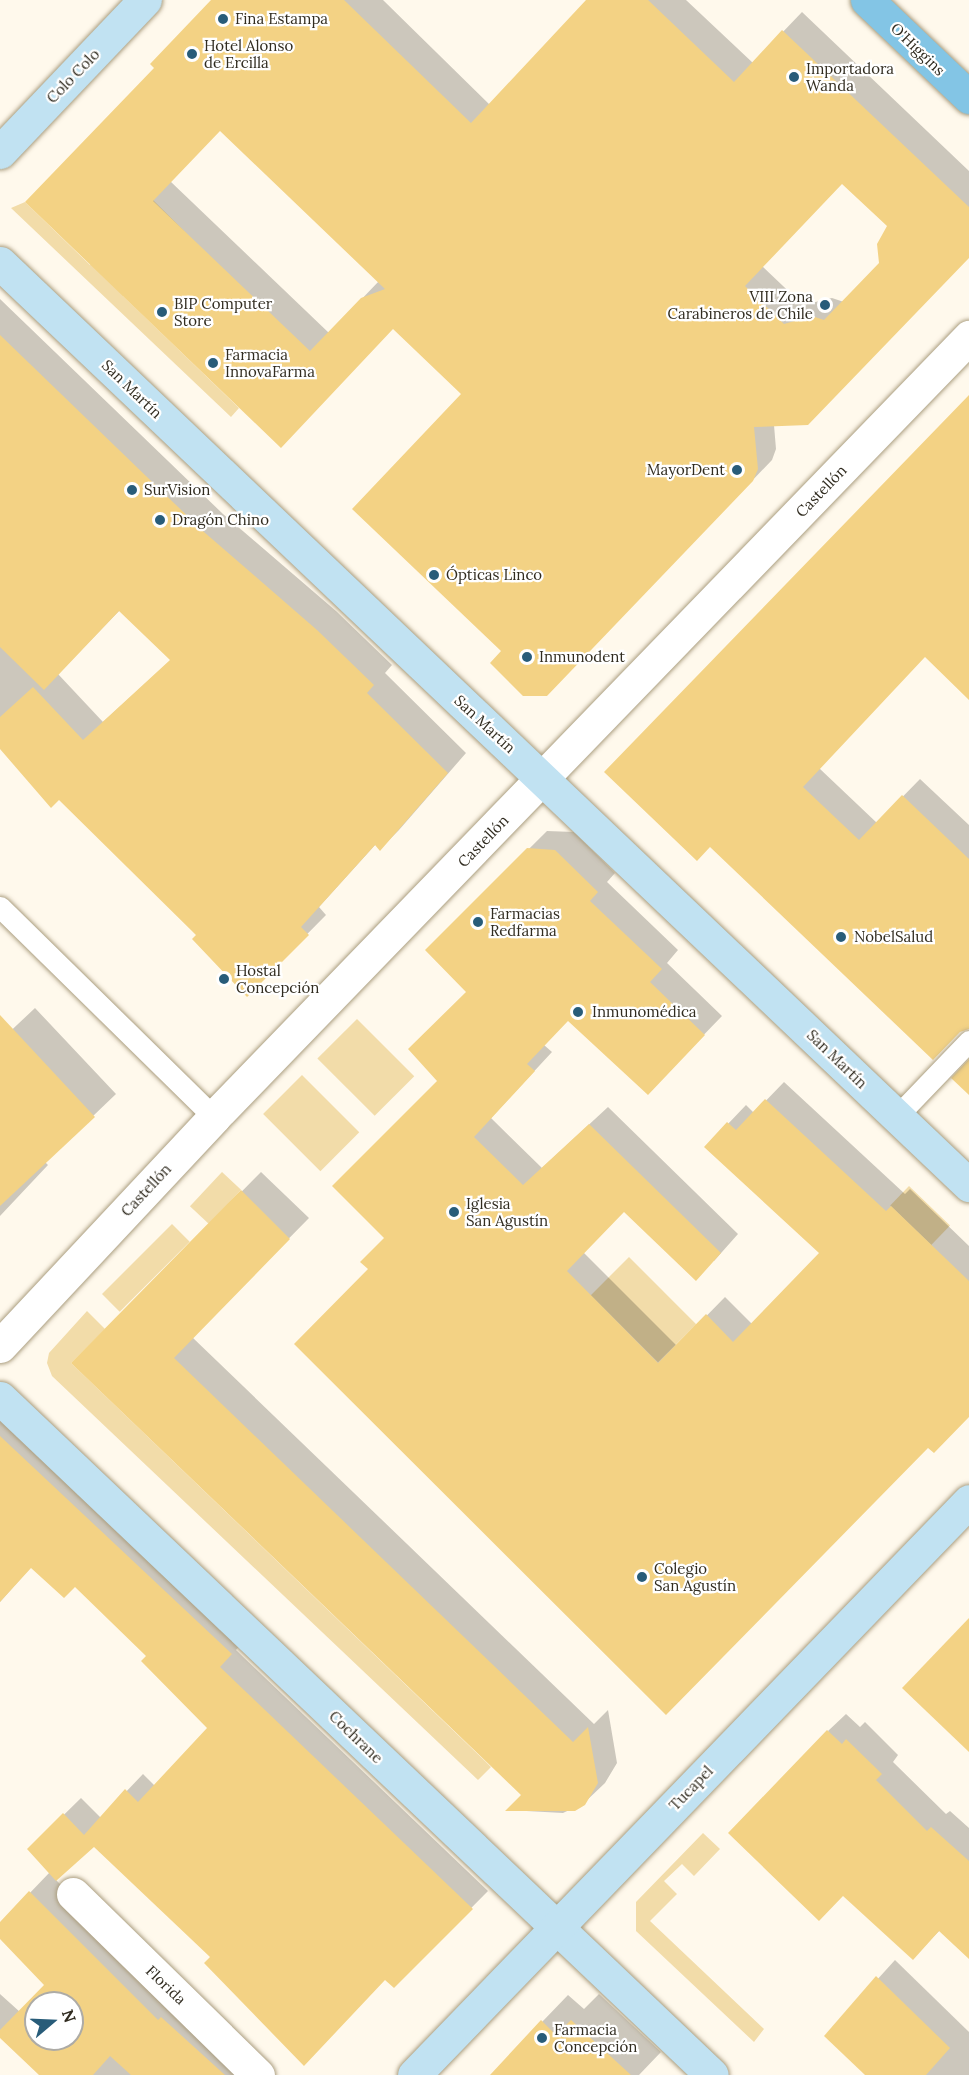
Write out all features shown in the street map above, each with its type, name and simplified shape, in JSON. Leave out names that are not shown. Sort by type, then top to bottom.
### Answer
[{"type":"main road","name":"Colo Colo","points":[[0,152],[145,0]]},
{"type":"main road","name":"O'Higgins","points":[[867,0],[969,97]]},
{"type":"main road","name":"San Martín","points":[[0,264],[969,1185]]},
{"type":"main road","name":"Cochrane","points":[[0,1398],[712,2075]]},
{"type":"main road","name":"Tucapel","points":[[414,2075],[969,1501]]},
{"type":"street","name":"Castellón","points":[[0,1346],[214,1117],[969,337]]},
{"type":"street","name":"Florida","points":[[74,1894],[258,2075]]},
{"type":"lane","points":[[0,907],[214,1117]]},
{"type":"lane","points":[[897,1116],[969,1041]]},
{"type":"shaded area","points":[[153,200],[184,231],[123,296],[239,408],[231,417],[11,208],[25,202],[90,265]]},
{"type":"shaded area","points":[[357,1019],[414,1076],[375,1116],[317,1059]]},
{"type":"shaded area","points":[[302,1075],[359,1132],[320,1171],[263,1114]]},
{"type":"shaded area","points":[[222,1172],[241,1190],[209,1224],[190,1206]]},
{"type":"shaded area","points":[[909,1186],[950,1226],[931,1245],[890,1205]]},
{"type":"shaded area","points":[[172,1224],[190,1242],[120,1312],[102,1294]]},
{"type":"shaded area","points":[[629,1257],[696,1324],[658,1362],[591,1295]]},
{"type":"shaded area","points":[[87,1311],[105,1329],[71,1363],[491,1767],[478,1780],[52,1376],[47,1363],[49,1353]]},
{"type":"shaded area","points":[[703,1833],[720,1849],[694,1876],[682,1864],[664,1881],[677,1894],[650,1921],[764,2029],[754,2042],[636,1931],[636,1902]]},
{"type":"building","points":[[211,0],[344,0],[471,123],[586,0],[648,0],[734,82],[782,30],[969,207],[969,258],[808,425],[754,427],[758,469],[753,481],[547,696],[523,696],[490,663],[501,651],[352,509],[461,394],[393,329],[281,448],[25,202],[154,68],[150,64]],"holes":[[[220,131],[385,289],[361,298],[310,351],[153,201]],[[842,184],[887,226],[877,244],[879,263],[824,320],[812,316],[784,324],[745,286]]]},
{"type":"building","points":[[0,335],[204,532],[317,630],[374,685],[367,693],[448,773],[380,851],[375,845],[301,927],[309,935],[247,997],[192,939],[196,935],[59,800],[51,808],[0,749],[0,717],[33,687],[83,740],[170,660],[119,611],[44,690],[0,647]]},
{"type":"building","points":[[969,395],[969,700],[925,657],[803,787],[859,840],[902,795],[969,859],[969,1029],[960,1032],[933,1060],[710,847],[697,861],[604,772]]},
{"type":"building","points":[[527,848],[555,850],[598,892],[590,901],[662,969],[650,982],[705,1035],[648,1095],[568,1021],[527,1064],[535,1071],[474,1137],[523,1185],[589,1124],[721,1253],[696,1281],[624,1212],[567,1271],[658,1363],[706,1314],[733,1342],[819,1253],[704,1147],[727,1122],[736,1130],[765,1099],[886,1211],[891,1206],[969,1281],[969,1417],[934,1453],[928,1448],[666,1715],[294,1344],[368,1269],[360,1262],[384,1238],[332,1186],[437,1081],[408,1049],[466,992],[425,950]]},
{"type":"building","points":[[0,1015],[95,1117],[0,1206]]},
{"type":"building","points":[[969,1059],[969,1095],[951,1078]]},
{"type":"building","points":[[241,1190],[290,1239],[174,1358],[573,1742],[588,1727],[598,1783],[585,1805],[575,1811],[505,1811],[521,1795],[71,1363]]},
{"type":"building","points":[[0,1436],[232,1654],[220,1667],[473,1909],[394,1988],[385,1980],[304,2066],[204,1963],[210,1957],[94,1847],[56,1881],[27,1849],[63,1813],[84,1835],[125,1789],[138,1802],[207,1728],[141,1661],[146,1656],[75,1587],[64,1598],[31,1568],[0,1602]]},
{"type":"building","points":[[969,1618],[969,1752],[902,1688]]},
{"type":"building","points":[[827,1730],[842,1744],[846,1739],[882,1774],[876,1780],[927,1831],[931,1827],[969,1861],[969,1959],[939,1931],[913,1960],[843,1896],[819,1921],[728,1833]]},
{"type":"building","points":[[29,1891],[158,2020],[161,2017],[225,2075],[131,2075],[110,2056],[93,2075],[39,2075],[0,2038],[0,2030],[24,2005],[24,2051],[84,2051],[84,1991],[38,1991],[44,1985],[0,1939],[0,1922]]},
{"type":"building","points":[[876,1976],[950,2048],[926,2075],[865,2075],[824,2036]]},
{"type":"building","points":[[541,2020],[556,2035],[571,2020],[631,2075],[490,2075]]},
{"type":"place","name":"Fina Estampa","points":[[223,19]]},
{"type":"place","name":"Hotel Alonso de Ercilla","points":[[192,54]]},
{"type":"place","name":"Importadora Wanda","points":[[794,77]]},
{"type":"place","name":"VIII Zona Carabineros de Chile","points":[[825,305]]},
{"type":"place","name":"BIP Computer Store","points":[[162,312]]},
{"type":"place","name":"Farmacia InnovaFarma","points":[[213,363]]},
{"type":"place","name":"MayorDent","points":[[737,470]]},
{"type":"place","name":"SurVision","points":[[132,490]]},
{"type":"place","name":"Dragón Chino","points":[[160,520]]},
{"type":"place","name":"Ópticas Linco","points":[[434,575]]},
{"type":"place","name":"Inmunodent","points":[[527,657]]},
{"type":"place","name":"Farmacias Redfarma","points":[[478,922]]},
{"type":"place","name":"NobelSalud","points":[[841,937]]},
{"type":"place","name":"Hostal Concepción","points":[[224,979]]},
{"type":"place","name":"Inmunomédica","points":[[578,1012]]},
{"type":"place","name":"Iglesia San Agustín","points":[[454,1212]]},
{"type":"place","name":"Colegio San Agustín","points":[[642,1577]]},
{"type":"place","name":"Farmacia Concepción","points":[[542,2038]]}]
